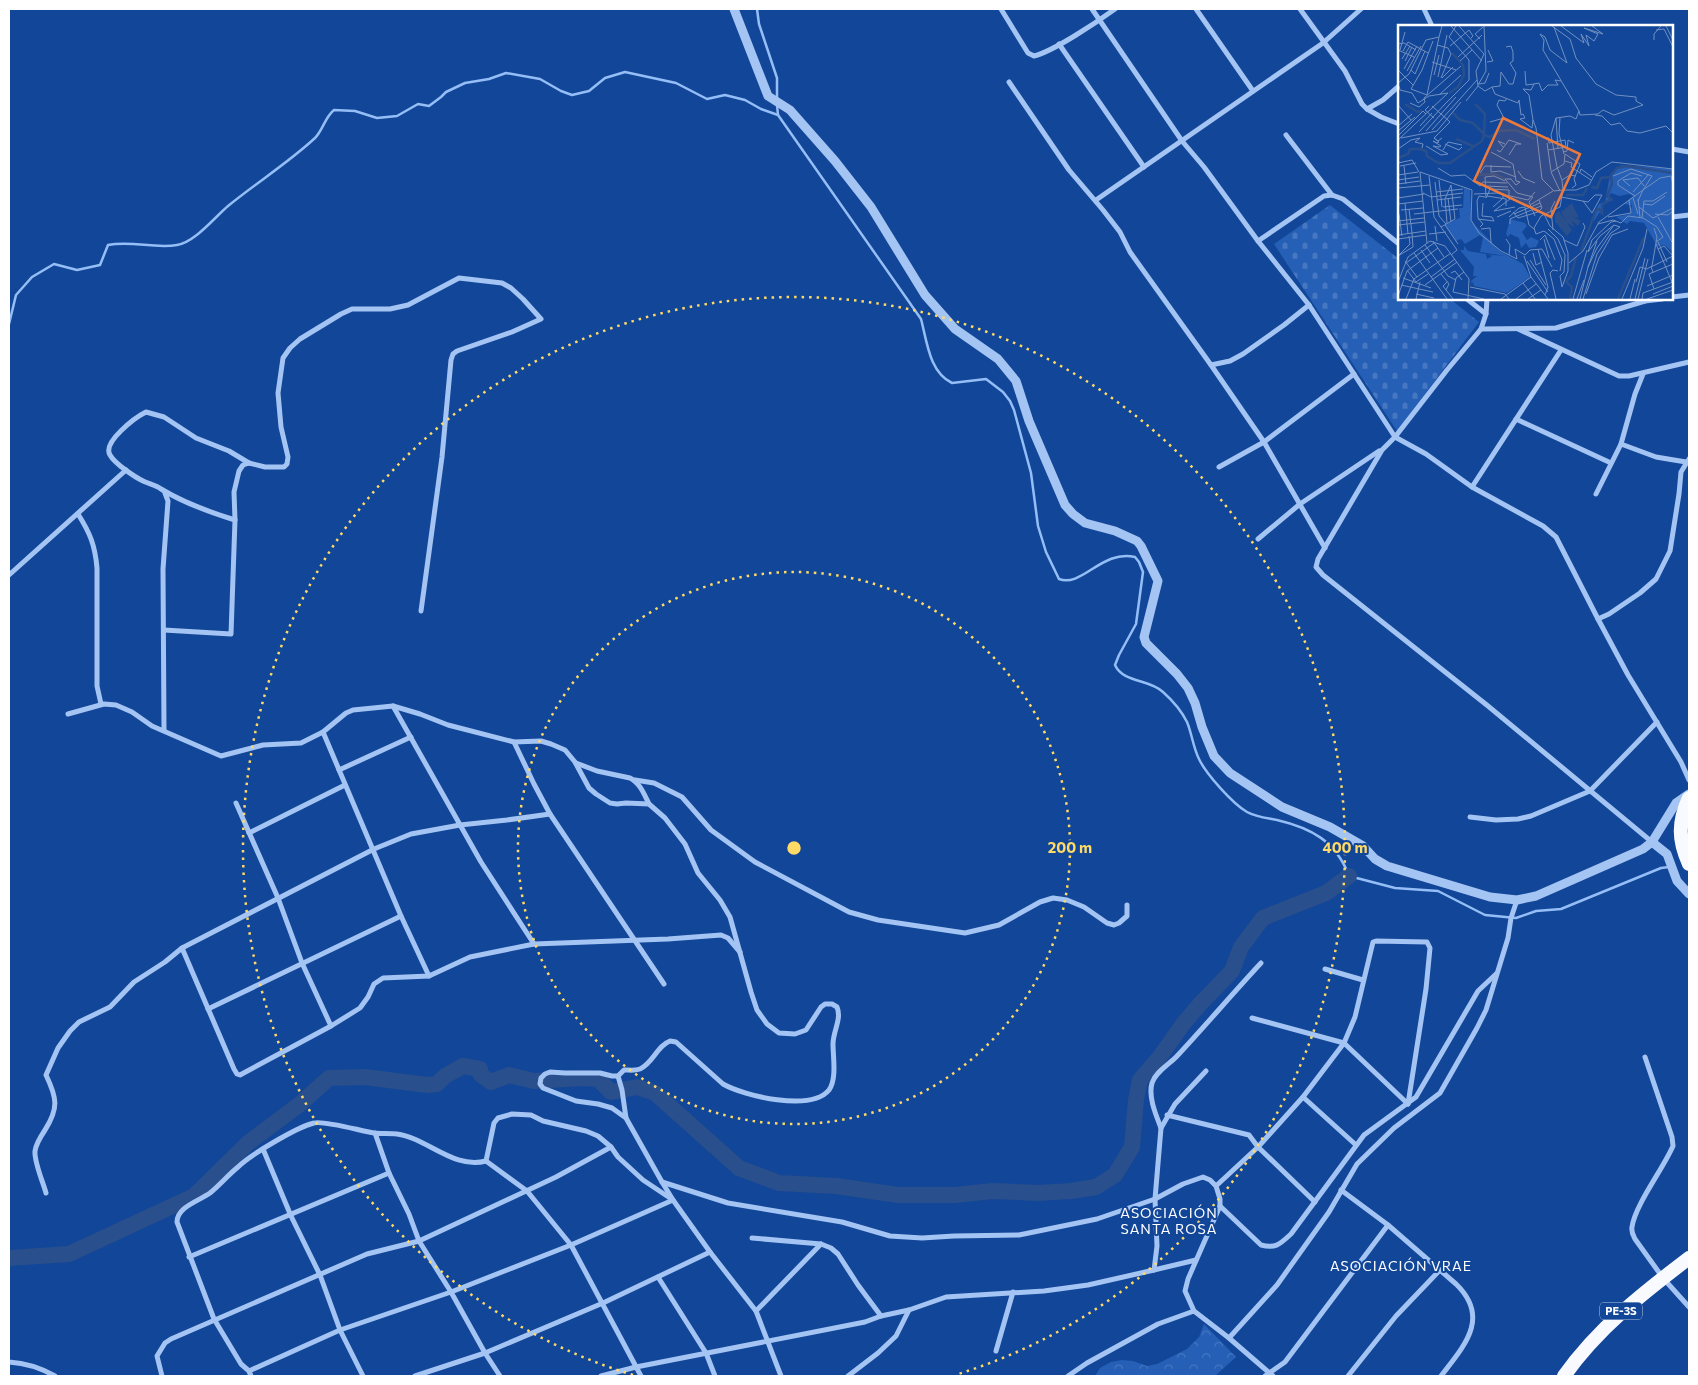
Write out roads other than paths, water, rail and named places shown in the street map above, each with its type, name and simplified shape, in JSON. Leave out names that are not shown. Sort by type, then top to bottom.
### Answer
[{"type":"highway","points":[[1687,859],[1679,831],[1689,798]]},
{"type":"highway","name":"PE-3S","points":[[1564,1376],[1587,1344],[1616,1316],[1689,1258]]},
{"type":"street","points":[[734,9],[768,96],[772,100],[784,105],[834,161],[871,207],[925,295],[955,330],[998,359],[1016,380],[1029,421],[1065,505],[1073,514],[1085,522],[1115,531],[1137,541],[1142,546],[1158,581],[1144,636],[1146,643],[1177,674],[1188,688],[1214,756],[1230,773],[1282,807],[1330,827],[1363,846],[1375,859],[1387,866],[1490,897],[1517,900],[1536,896],[1643,849],[1652,842],[1676,803],[1689,794]]},
{"type":"street","points":[[1001,9],[1028,53],[1034,56],[1059,44],[1115,9]]},
{"type":"street","points":[[1092,9],[1182,141],[1309,305],[1395,437],[1426,454],[1472,487],[1543,526],[1556,538],[1628,674],[1681,762],[1689,780]]},
{"type":"street","points":[[1196,9],[1253,92]]},
{"type":"street","points":[[1300,9],[1344,72],[1362,104],[1381,117],[1398,124]]},
{"type":"street","points":[[1096,200],[1323,43],[1361,9]]},
{"type":"street","points":[[1424,9],[1432,25]]},
{"type":"street","points":[[1059,44],[1144,167]]},
{"type":"street","points":[[1009,82],[1069,170],[1096,200],[1120,232],[1135,260],[1264,442],[1325,548]]},
{"type":"street","points":[[1367,109],[1383,100],[1398,87]]},
{"type":"street","points":[[1286,135],[1332,195],[1342,200],[1398,243]]},
{"type":"street","points":[[1673,149],[1689,152]]},
{"type":"street","points":[[1258,241],[1324,196],[1332,195]]},
{"type":"street","points":[[1673,217],[1689,214]]},
{"type":"street","points":[[164,730],[163,569],[168,501],[162,489],[142,481],[110,456],[108,449],[110,442],[134,419],[146,412],[164,418],[196,438],[229,451],[249,463],[274,468],[284,467],[287,464],[288,457],[279,411],[279,380],[283,358],[300,339],[352,309],[390,310],[408,305],[459,278],[502,283],[511,288],[531,306],[541,319],[453,354],[421,611]]},
{"type":"street","points":[[1673,297],[1689,295]]},
{"type":"street","points":[[1468,300],[1486,314]]},
{"type":"street","points":[[1258,539],[1300,504],[1382,450],[1395,437],[1481,329],[1486,314],[1487,300]]},
{"type":"street","points":[[1481,329],[1556,328],[1644,300]]},
{"type":"street","points":[[1211,365],[1230,361],[1242,354],[1309,305]]},
{"type":"street","points":[[1518,328],[1619,376],[1643,374],[1689,362]]},
{"type":"street","points":[[1472,487],[1561,350]]},
{"type":"street","points":[[1219,467],[1264,442],[1354,374]]},
{"type":"street","points":[[1596,494],[1621,444],[1635,394],[1643,374]]},
{"type":"street","points":[[1516,419],[1611,464]]},
{"type":"street","points":[[1598,619],[1640,593],[1656,579],[1670,551],[1681,472],[1688,461],[1656,457],[1621,444]]},
{"type":"street","points":[[1382,450],[1318,559],[1316,567],[1319,572],[1488,706],[1667,854],[1677,881],[1689,894]]},
{"type":"street","points":[[164,630],[231,634],[235,520],[234,492],[239,471],[243,465],[249,463]]},
{"type":"street","points":[[9,575],[126,470]]},
{"type":"street","points":[[165,493],[235,520]]},
{"type":"street","points":[[78,514],[89,531],[95,549],[98,568],[98,686],[101,704]]},
{"type":"street","points":[[68,714],[101,704],[116,705],[132,712],[152,726],[221,756],[263,745],[302,743],[323,732],[346,713],[353,710],[393,706],[448,725],[514,742],[551,744],[565,750],[596,794],[617,804],[649,804]]},
{"type":"street","points":[[393,706],[481,862],[534,944]]},
{"type":"street","points":[[1470,817],[1496,820],[1518,819],[1531,816],[1590,791],[1657,722]]},
{"type":"street","points":[[323,732],[401,916],[429,976]]},
{"type":"street","points":[[339,770],[411,738]]},
{"type":"street","points":[[514,742],[550,814],[664,984]]},
{"type":"street","points":[[575,762],[586,768],[654,783],[682,798],[711,830],[755,862],[850,912],[878,920],[965,933],[999,926],[1040,902],[1053,898],[1067,900],[1084,908],[1107,923],[1114,924],[1119,923],[1127,916],[1128,905]]},
{"type":"street","points":[[626,1118],[612,1108],[576,1101],[543,1088],[541,1081],[544,1074],[550,1072],[600,1073],[618,1076],[624,1070],[642,1068],[670,1040],[676,1042],[731,1089],[762,1098],[810,1100],[822,1095],[830,1088],[834,1059],[833,1042],[839,1016],[837,1007],[832,1004],[825,1004],[806,1030],[795,1034],[779,1033],[766,1024],[757,1010],[730,918],[720,900],[698,874],[684,844],[665,818],[649,804],[639,785],[634,780]]},
{"type":"street","points":[[249,833],[345,785]]},
{"type":"street","points":[[236,803],[278,898],[302,963],[332,1026]]},
{"type":"street","points":[[46,1193],[36,1161],[35,1151],[39,1138],[54,1113],[56,1097],[46,1075],[58,1048],[79,1022],[110,1007],[134,982],[166,962],[182,948],[374,849],[411,834],[460,825],[550,814]]},
{"type":"street","points":[[1229,1338],[1277,1285],[1329,1212],[1357,1164],[1394,1128],[1440,1093],[1486,1010],[1508,938],[1511,918],[1517,900]]},
{"type":"street","points":[[208,1009],[401,916]]},
{"type":"street","points":[[182,948],[234,1069],[240,1075],[332,1026],[360,1008],[378,980],[392,977],[429,976],[470,957],[534,944],[721,935],[728,938],[741,953]]},
{"type":"street","points":[[1216,1186],[1258,1147],[1303,1097],[1344,1042],[1355,1017],[1373,942],[1376,941],[1427,942],[1429,944],[1426,989],[1408,1104]]},
{"type":"street","points":[[1161,1128],[1154,1111],[1152,1096],[1152,1083],[1159,1071],[1176,1056],[1261,963]]},
{"type":"street","points":[[1325,969],[1363,980]]},
{"type":"street","points":[[1220,1206],[1261,1245],[1270,1247],[1280,1244],[1291,1234],[1356,1145],[1374,1127],[1408,1104],[1416,1096],[1478,991],[1498,972]]},
{"type":"street","points":[[1252,1018],[1344,1042],[1408,1104]]},
{"type":"street","points":[[1645,1057],[1672,1137],[1673,1146],[1640,1206],[1632,1225],[1632,1232],[1663,1278],[1689,1307]]},
{"type":"street","points":[[1154,1270],[1157,1246],[1155,1199],[1161,1128],[1175,1104],[1206,1071]]},
{"type":"street","points":[[618,1076],[626,1118],[673,1200],[710,1252],[756,1311],[781,1376]]},
{"type":"street","points":[[1303,1097],[1356,1145]]},
{"type":"street","points":[[486,1161],[494,1123],[498,1118],[512,1114],[531,1115],[543,1121],[586,1131],[598,1136],[643,1180],[673,1200]]},
{"type":"street","points":[[1167,1115],[1249,1135],[1258,1147],[1315,1202]]},
{"type":"street","points":[[640,1376],[571,1245],[527,1191],[486,1161],[469,1163],[438,1152],[406,1136],[375,1133],[316,1122],[304,1126],[263,1149],[238,1166],[214,1189],[181,1211],[177,1216],[177,1222],[189,1257],[214,1319],[241,1364],[250,1374],[340,1330],[451,1292],[571,1245],[673,1200]]},
{"type":"street","points":[[375,1133],[389,1173],[409,1214],[419,1241],[500,1376]]},
{"type":"street","points":[[162,1376],[157,1356],[165,1343],[171,1339],[366,1254],[419,1241],[556,1177],[611,1147]]},
{"type":"street","points":[[263,1149],[291,1216],[320,1275],[340,1330],[363,1376]]},
{"type":"street","points":[[189,1257],[291,1216],[389,1173]]},
{"type":"street","points":[[662,1182],[728,1203],[842,1222],[890,1236],[922,1238],[1019,1235],[1097,1219],[1155,1199],[1183,1184],[1203,1177],[1210,1180],[1216,1186],[1220,1206],[1188,1278],[1185,1291],[1194,1311],[1229,1338],[1269,1375],[1285,1362],[1388,1225]]},
{"type":"street","points":[[1341,1190],[1388,1225],[1465,1293],[1472,1305],[1473,1323],[1471,1332],[1459,1353],[1441,1376]]},
{"type":"street","points":[[752,1238],[821,1244],[831,1248],[838,1254],[881,1316]]},
{"type":"street","points":[[756,1311],[821,1244]]},
{"type":"street","points":[[416,1376],[485,1353],[603,1303],[710,1252]]},
{"type":"street","points":[[600,1376],[636,1367],[865,1322],[881,1316],[909,1310],[946,1297],[1044,1291],[1088,1285],[1196,1260]]},
{"type":"street","points":[[1348,1376],[1396,1316],[1439,1271]]},
{"type":"street","points":[[658,1277],[706,1353],[715,1376]]},
{"type":"street","points":[[996,1351],[1013,1292]]},
{"type":"street","points":[[848,1376],[878,1353],[896,1336],[909,1310]]},
{"type":"street","points":[[1068,1376],[1087,1363],[1158,1324],[1194,1311]]},
{"type":"street","points":[[9,1362],[36,1367],[55,1376]]},
{"type":"waterway","points":[[757,9],[759,24],[777,78],[777,99]]},
{"type":"waterway","points":[[9,324],[16,295],[32,277],[54,264],[77,270],[100,265],[108,245],[125,243],[168,246],[184,243],[191,239],[228,206],[315,138],[328,116],[334,110],[355,111],[377,118],[397,116],[418,104],[429,106],[446,92],[465,83],[489,79],[506,73],[540,79],[572,95],[589,91],[605,78],[625,72],[676,83],[707,99],[725,95],[745,100],[761,109],[778,115]]},
{"type":"waterway","points":[[777,105],[778,115],[921,319],[927,346],[938,371],[952,383],[986,379],[1003,392],[1010,401],[1031,473],[1038,526],[1046,552],[1059,579],[1068,580],[1076,578],[1112,558],[1123,556],[1135,557],[1139,562],[1143,572],[1136,624],[1115,665],[1124,675],[1158,688],[1173,702],[1187,722],[1195,750],[1202,765],[1228,796],[1241,808],[1250,814],[1301,827],[1321,838],[1337,854],[1349,876],[1395,888],[1438,891],[1485,915],[1516,918],[1536,911],[1561,909],[1661,868],[1669,867]]},
{"type":"waterway","points":[[9,1258],[69,1254],[194,1196],[248,1143],[300,1104],[329,1078],[365,1077],[427,1085],[437,1084],[445,1076],[463,1066],[480,1069],[481,1075],[491,1082],[509,1075],[534,1081],[598,1079],[611,1092],[637,1087],[655,1093],[739,1168],[779,1183],[836,1186],[898,1195],[955,1195],[993,1191],[1038,1193],[1096,1187],[1115,1175],[1132,1147],[1136,1100],[1140,1080],[1159,1058],[1183,1024],[1232,971],[1241,947],[1263,918],[1326,893],[1349,876]]},
{"type":"district","name":"ASOCIACIÓN SANTA ROSA","points":[[1169,1222]]},
{"type":"district","name":"ASOCIACIÓN VRAE","points":[[1401,1266]]}]
